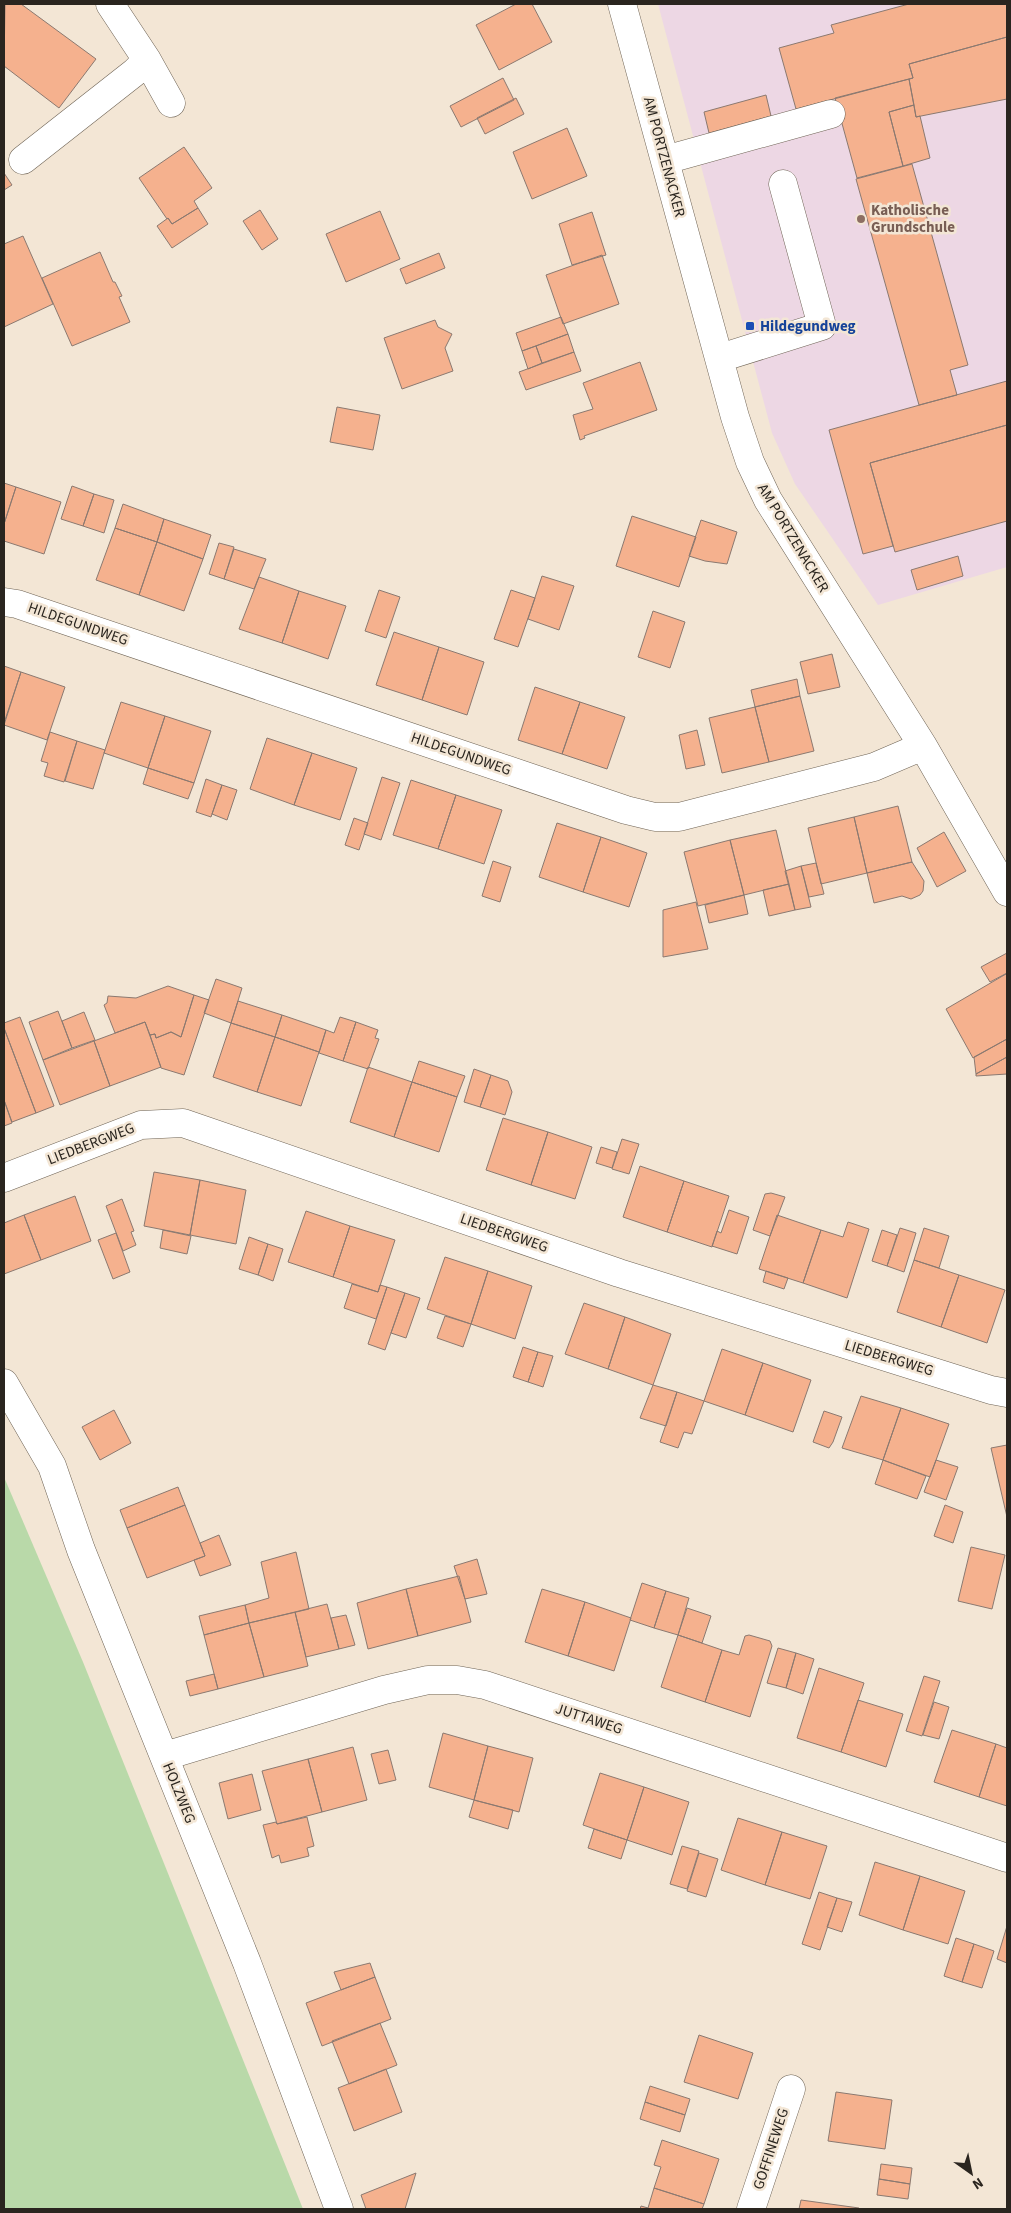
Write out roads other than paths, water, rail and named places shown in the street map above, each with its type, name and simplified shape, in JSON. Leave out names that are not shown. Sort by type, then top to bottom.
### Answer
[{"type":"street","points":[[110,4],[147,60],[171,103]]},
{"type":"street","name":"AM PORTZENACKER","points":[[622,4],[735,417],[747,453],[768,500],[923,746],[1007,892]]},
{"type":"street","points":[[23,160],[135,72],[147,60]]},
{"type":"street","points":[[665,160],[831,114]]},
{"type":"street","points":[[720,358],[822,326],[783,184]]},
{"type":"street","name":"HILDEGUNDWEG","points":[[4,602],[17,604],[616,806],[655,817],[679,817],[874,768],[923,746]]},
{"type":"street","name":"LIEDBERGWEG","points":[[4,1178],[141,1124],[183,1123],[619,1273],[991,1390],[1007,1393]]},
{"type":"street","name":"HOLZWEG","points":[[4,1383],[52,1466],[81,1550],[247,1963],[339,2209]]},
{"type":"street","name":"JUTTAWEG","points":[[165,1756],[384,1690],[428,1680],[457,1680],[485,1685],[1007,1858]]},
{"type":"street","name":"GOFFINEWEG","points":[[751,2209],[791,2089]]},
{"type":"place","name":"Katholische Grundschule","points":[[861,219]]},
{"type":"place","name":"Hildegundweg","points":[[750,326]]}]
